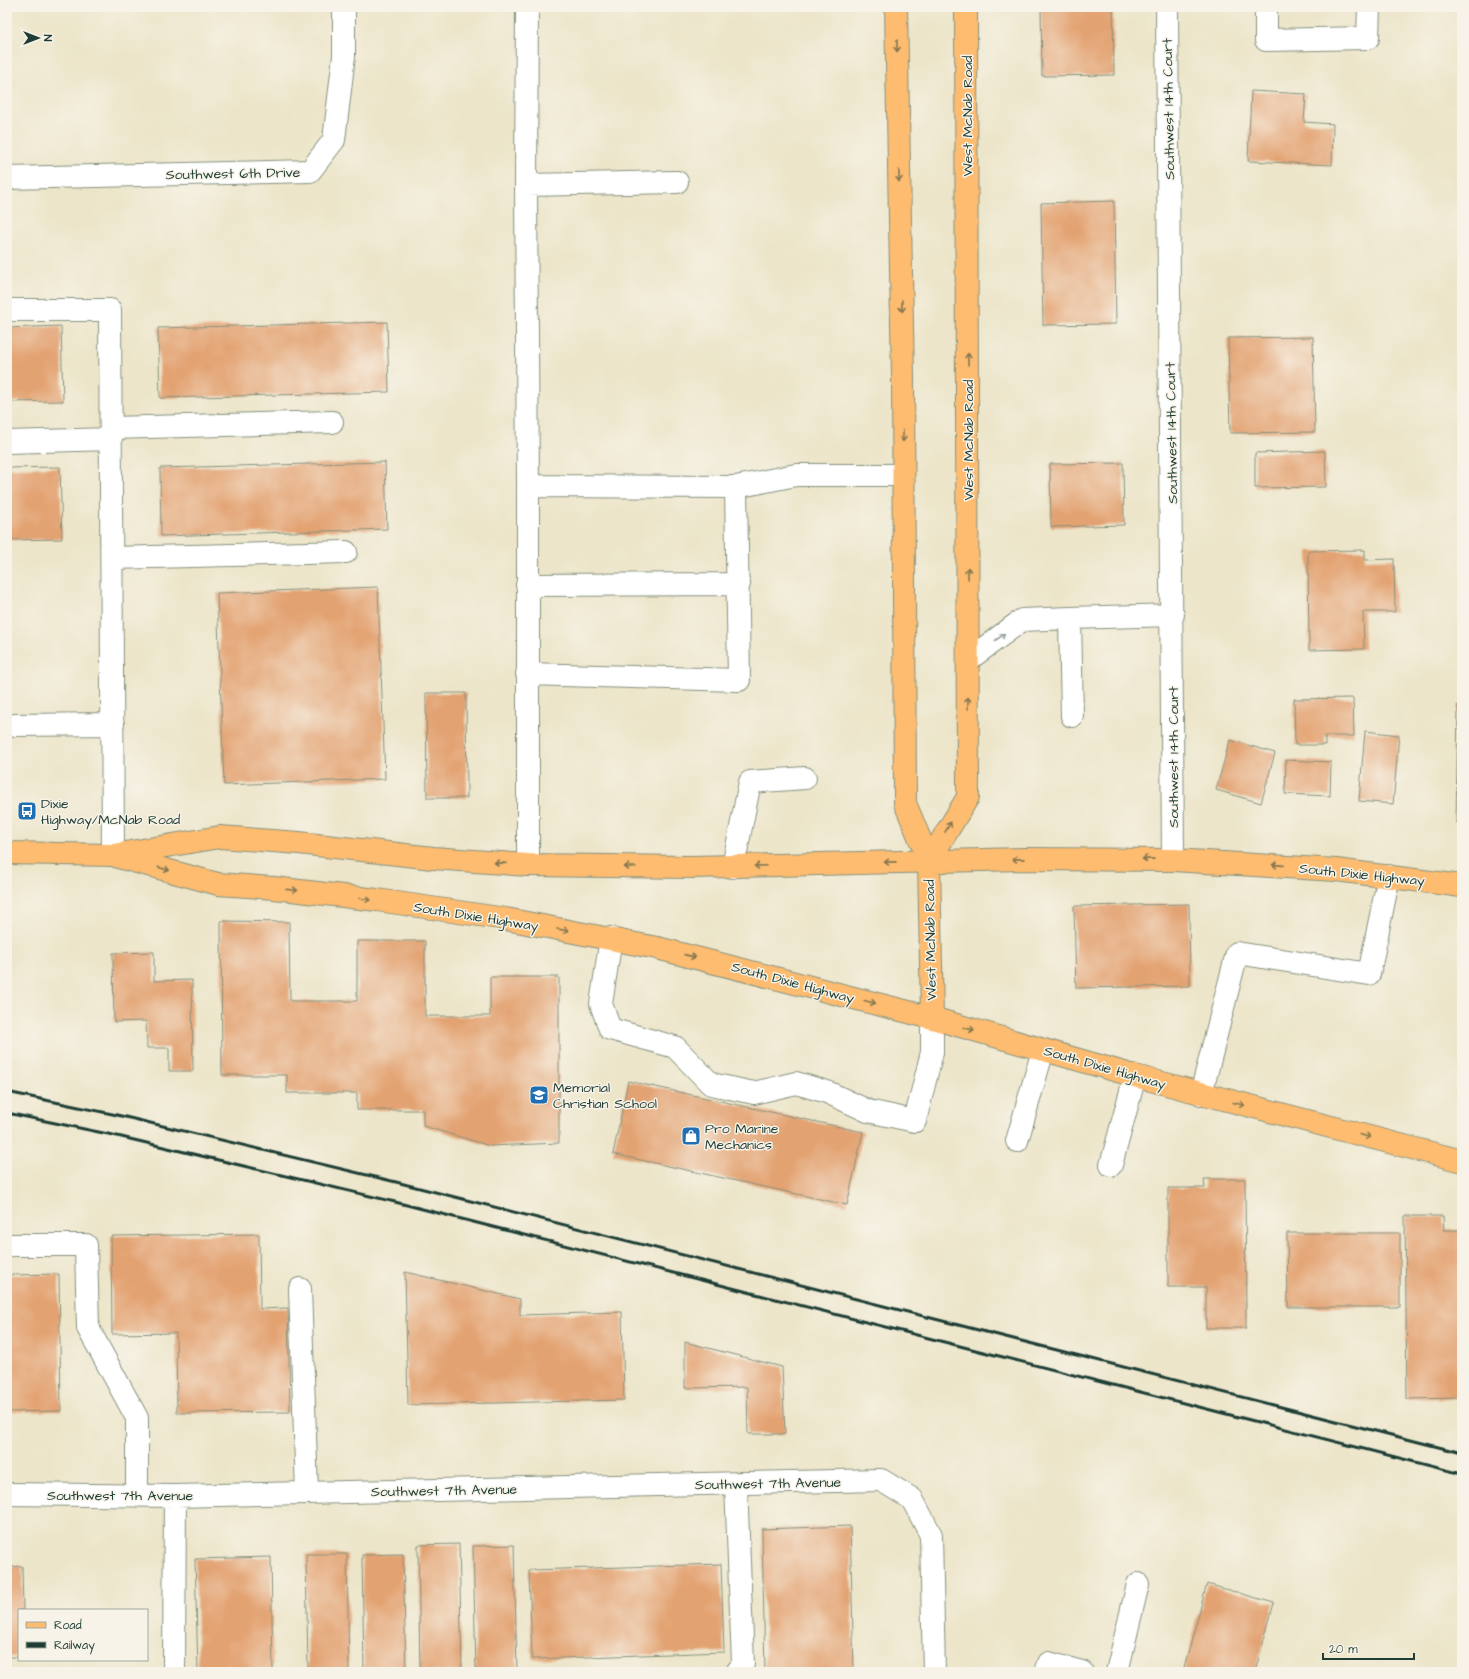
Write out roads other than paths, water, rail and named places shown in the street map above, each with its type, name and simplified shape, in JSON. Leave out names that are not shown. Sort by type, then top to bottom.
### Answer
[{"type":"main road","name":"West McNab Road","points":[[896,7],[903,475],[905,803],[928,861],[932,1018]]},
{"type":"main road","name":"West McNab Road","points":[[928,861],[968,796],[966,7]]},
{"type":"main road","name":"South Dixie Highway","points":[[7,853],[113,855],[220,837],[299,843],[433,858],[528,865],[582,867],[733,867],[928,861],[1173,860],[1285,866],[1389,876],[1462,886]]},
{"type":"main road","name":"South Dixie Highway","points":[[113,855],[218,884],[274,888],[370,899],[506,919],[611,938],[716,962],[932,1018],[1201,1094],[1462,1161]]},
{"type":"street","name":"Southwest 6th Drive","points":[[7,178],[310,171],[334,140],[344,56],[344,7]]},
{"type":"street","points":[[527,7],[526,184],[528,865]]},
{"type":"street","name":"Southwest 14th Court","points":[[1167,7],[1173,615],[1173,860]]},
{"type":"street","points":[[1266,7],[1266,40],[1368,38],[1369,7]]},
{"type":"street","points":[[526,184],[677,182]]},
{"type":"street","points":[[7,310],[110,310],[113,855]]},
{"type":"street","points":[[7,442],[111,434],[332,422]]},
{"type":"street","points":[[528,486],[736,487],[796,475],[903,475]]},
{"type":"street","points":[[527,674],[739,680],[739,584],[736,487]]},
{"type":"street","points":[[112,558],[346,552]]},
{"type":"street","points":[[527,585],[739,584]]},
{"type":"street","points":[[968,660],[1022,620],[1173,615]]},
{"type":"street","points":[[1070,618],[1072,716]]},
{"type":"street","points":[[15,725],[113,724]]},
{"type":"street","points":[[733,867],[750,782],[805,778]]},
{"type":"street","points":[[1201,1094],[1237,954],[1369,974],[1389,876]]},
{"type":"street","points":[[611,938],[601,1004],[610,1029],[675,1047],[711,1084],[754,1093],[796,1083],[827,1092],[868,1111],[915,1121],[932,1052],[932,1018]]},
{"type":"street","points":[[1017,1141],[1043,1050]]},
{"type":"street","points":[[1111,1165],[1135,1076]]},
{"type":"street","points":[[7,1245],[86,1245],[88,1328],[137,1418],[137,1495]]},
{"type":"street","points":[[300,1289],[307,1493]]},
{"type":"street","name":"Southwest 7th Avenue","points":[[7,1494],[175,1496],[881,1480],[912,1499],[931,1535],[934,1672]]},
{"type":"street","points":[[736,1484],[743,1664],[737,1672]]},
{"type":"street","points":[[174,1672],[175,1496]]},
{"type":"street","points":[[1117,1672],[1138,1584]]},
{"type":"street","points":[[1046,1672],[1049,1663],[1082,1672]]},
{"type":"railway","points":[[7,1092],[117,1115],[396,1182],[1462,1453]]},
{"type":"railway","points":[[7,1113],[113,1135],[391,1201],[1462,1474]]},
{"type":"place","name":"Dixie Highway/McNab Road","points":[[27,811]]},
{"type":"place","name":"Memorial Christian School","points":[[539,1095]]},
{"type":"place","name":"Pro Marine Mechanics","points":[[691,1136]]}]
